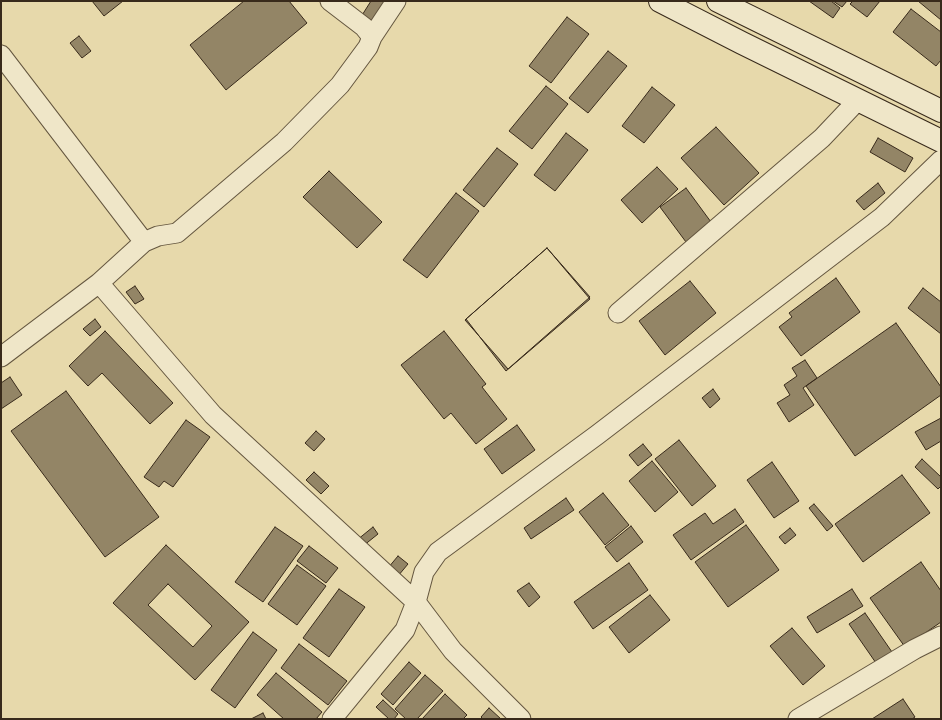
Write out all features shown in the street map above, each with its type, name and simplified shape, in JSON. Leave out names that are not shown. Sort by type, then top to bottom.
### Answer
[{"type":"main road","points":[[660,1],[941,141]]},
{"type":"main road","points":[[718,1],[941,111]]},
{"type":"street","points":[[330,1],[364,27],[372,37]]},
{"type":"street","points":[[1,357],[98,283],[144,242],[158,236],[177,233],[284,142],[340,85],[368,47],[372,37],[396,1]]},
{"type":"street","points":[[1,55],[144,242]]},
{"type":"street","points":[[618,313],[822,138],[858,100]]},
{"type":"street","points":[[332,719],[405,630],[416,602],[424,572],[438,552],[597,436],[882,216],[941,160]]},
{"type":"street","points":[[98,283],[213,415],[416,602],[453,651],[521,719]]},
{"type":"street","points":[[798,719],[914,649],[941,636]]},
{"type":"building","points":[[92,1],[123,1],[104,16]]},
{"type":"building","points":[[244,1],[289,1],[307,23],[226,90],[190,45]]},
{"type":"building","points":[[371,1],[391,1],[373,29],[359,20]]},
{"type":"building","points":[[809,1],[831,1],[840,8],[833,18]]},
{"type":"building","points":[[833,1],[847,1],[842,7]]},
{"type":"building","points":[[853,1],[880,1],[867,17],[850,4]]},
{"type":"building","points":[[918,1],[941,1],[941,20]]},
{"type":"building","points":[[911,9],[941,32],[941,60],[936,66],[893,32]]},
{"type":"building","points":[[567,17],[589,34],[551,83],[529,66]]},
{"type":"building","points":[[79,36],[91,51],[82,58],[70,43]]},
{"type":"building","points":[[608,51],[627,66],[588,113],[569,98]]},
{"type":"building","points":[[546,86],[568,104],[532,149],[509,131]]},
{"type":"building","points":[[652,87],[675,105],[644,143],[622,126]]},
{"type":"building","points":[[716,127],[759,173],[724,205],[681,158]]},
{"type":"building","points":[[566,133],[588,150],[555,191],[534,175]]},
{"type":"building","points":[[878,138],[913,158],[905,172],[870,152]]},
{"type":"building","points":[[497,148],[518,164],[484,207],[463,190]]},
{"type":"building","points":[[657,167],[678,189],[642,223],[621,200]]},
{"type":"building","points":[[329,171],[382,222],[357,248],[303,197]]},
{"type":"building","points":[[878,183],[885,193],[864,210],[856,201]]},
{"type":"building","points":[[686,188],[711,222],[686,242],[660,207]]},
{"type":"building","points":[[456,193],[479,211],[427,278],[403,260]]},
{"type":"building","points":[[547,248],[590,297],[508,369],[465,320]]},
{"type":"building","points":[[547,248],[590,299],[506,371],[466,319]]},
{"type":"building","points":[[836,278],[860,312],[801,356],[779,327],[792,317],[789,313]]},
{"type":"building","points":[[690,281],[716,313],[665,355],[639,321]]},
{"type":"building","points":[[135,286],[144,299],[135,304],[126,292]]},
{"type":"building","points":[[923,288],[941,302],[941,334],[908,308]]},
{"type":"building","points":[[95,319],[101,327],[90,336],[83,329]]},
{"type":"building","points":[[896,323],[941,387],[941,395],[855,456],[806,386]]},
{"type":"building","points":[[105,331],[173,403],[150,424],[102,373],[88,386],[69,366]]},
{"type":"building","points":[[444,331],[486,384],[482,387],[507,419],[476,444],[451,413],[444,419],[401,365]]},
{"type":"building","points":[[805,360],[817,378],[803,388],[814,405],[789,422],[777,403],[790,395],[784,385],[797,376],[792,368]]},
{"type":"building","points":[[10,377],[22,395],[1,409],[1,383]]},
{"type":"building","points":[[713,389],[720,399],[710,408],[702,398]]},
{"type":"building","points":[[66,391],[159,517],[105,557],[11,431]]},
{"type":"building","points":[[941,418],[941,441],[926,450],[915,432]]},
{"type":"building","points":[[186,420],[210,437],[173,487],[164,481],[159,487],[144,477]]},
{"type":"building","points":[[517,425],[535,450],[502,474],[484,449]]},
{"type":"building","points":[[316,431],[325,439],[314,451],[305,443]]},
{"type":"building","points":[[679,440],[716,486],[692,506],[655,459]]},
{"type":"building","points":[[643,444],[652,455],[638,466],[629,455]]},
{"type":"building","points":[[922,459],[941,477],[941,486],[938,489],[915,467]]},
{"type":"building","points":[[652,461],[678,492],[655,512],[629,481]]},
{"type":"building","points":[[772,462],[799,501],[774,518],[747,480]]},
{"type":"building","points":[[314,472],[329,486],[321,494],[306,480]]},
{"type":"building","points":[[902,475],[930,513],[863,562],[835,524]]},
{"type":"building","points":[[603,493],[629,525],[605,545],[579,512]]},
{"type":"building","points":[[566,498],[574,510],[531,539],[524,528]]},
{"type":"building","points":[[814,504],[833,526],[827,531],[809,508]]},
{"type":"building","points":[[735,509],[744,522],[691,560],[673,535],[705,513],[713,524]]},
{"type":"building","points":[[746,525],[779,570],[728,607],[695,562]]},
{"type":"building","points":[[631,526],[643,542],[617,562],[605,547]]},
{"type":"building","points":[[275,527],[303,546],[263,602],[235,582]]},
{"type":"building","points":[[373,527],[378,534],[363,546],[357,540]]},
{"type":"building","points":[[790,528],[796,535],[785,544],[779,537]]},
{"type":"building","points":[[166,545],[249,622],[195,680],[113,603]],"holes":[[[168,584],[212,626],[193,647],[148,605]]]},
{"type":"building","points":[[309,546],[338,568],[326,583],[297,561]]},
{"type":"building","points":[[398,556],[408,564],[398,576],[388,568]]},
{"type":"building","points":[[921,562],[941,591],[941,622],[905,647],[870,598]]},
{"type":"building","points":[[629,563],[648,590],[593,629],[574,602]]},
{"type":"building","points":[[297,565],[326,586],[297,625],[268,604]]},
{"type":"building","points":[[529,583],[540,597],[529,607],[517,591]]},
{"type":"building","points":[[339,589],[365,607],[329,657],[303,638]]},
{"type":"building","points":[[852,589],[863,606],[817,633],[807,617]]},
{"type":"building","points":[[650,595],[670,620],[629,653],[609,627]]},
{"type":"building","points":[[865,613],[892,652],[876,663],[849,624]]},
{"type":"building","points":[[792,628],[825,666],[803,685],[770,646]]},
{"type":"building","points":[[253,632],[277,650],[235,708],[211,690]]},
{"type":"building","points":[[299,644],[347,681],[328,705],[281,668]]},
{"type":"building","points":[[409,662],[421,673],[393,705],[381,694]]},
{"type":"building","points":[[276,673],[322,712],[316,719],[284,719],[257,695]]},
{"type":"building","points":[[425,675],[443,691],[417,719],[406,719],[395,709]]},
{"type":"building","points":[[445,694],[467,715],[463,719],[422,719]]},
{"type":"building","points":[[903,699],[915,717],[912,719],[872,719]]},
{"type":"building","points":[[383,700],[398,714],[394,719],[389,719],[376,707]]},
{"type":"building","points":[[489,708],[501,719],[483,719],[481,717]]},
{"type":"building","points":[[263,713],[266,719],[251,719]]}]
